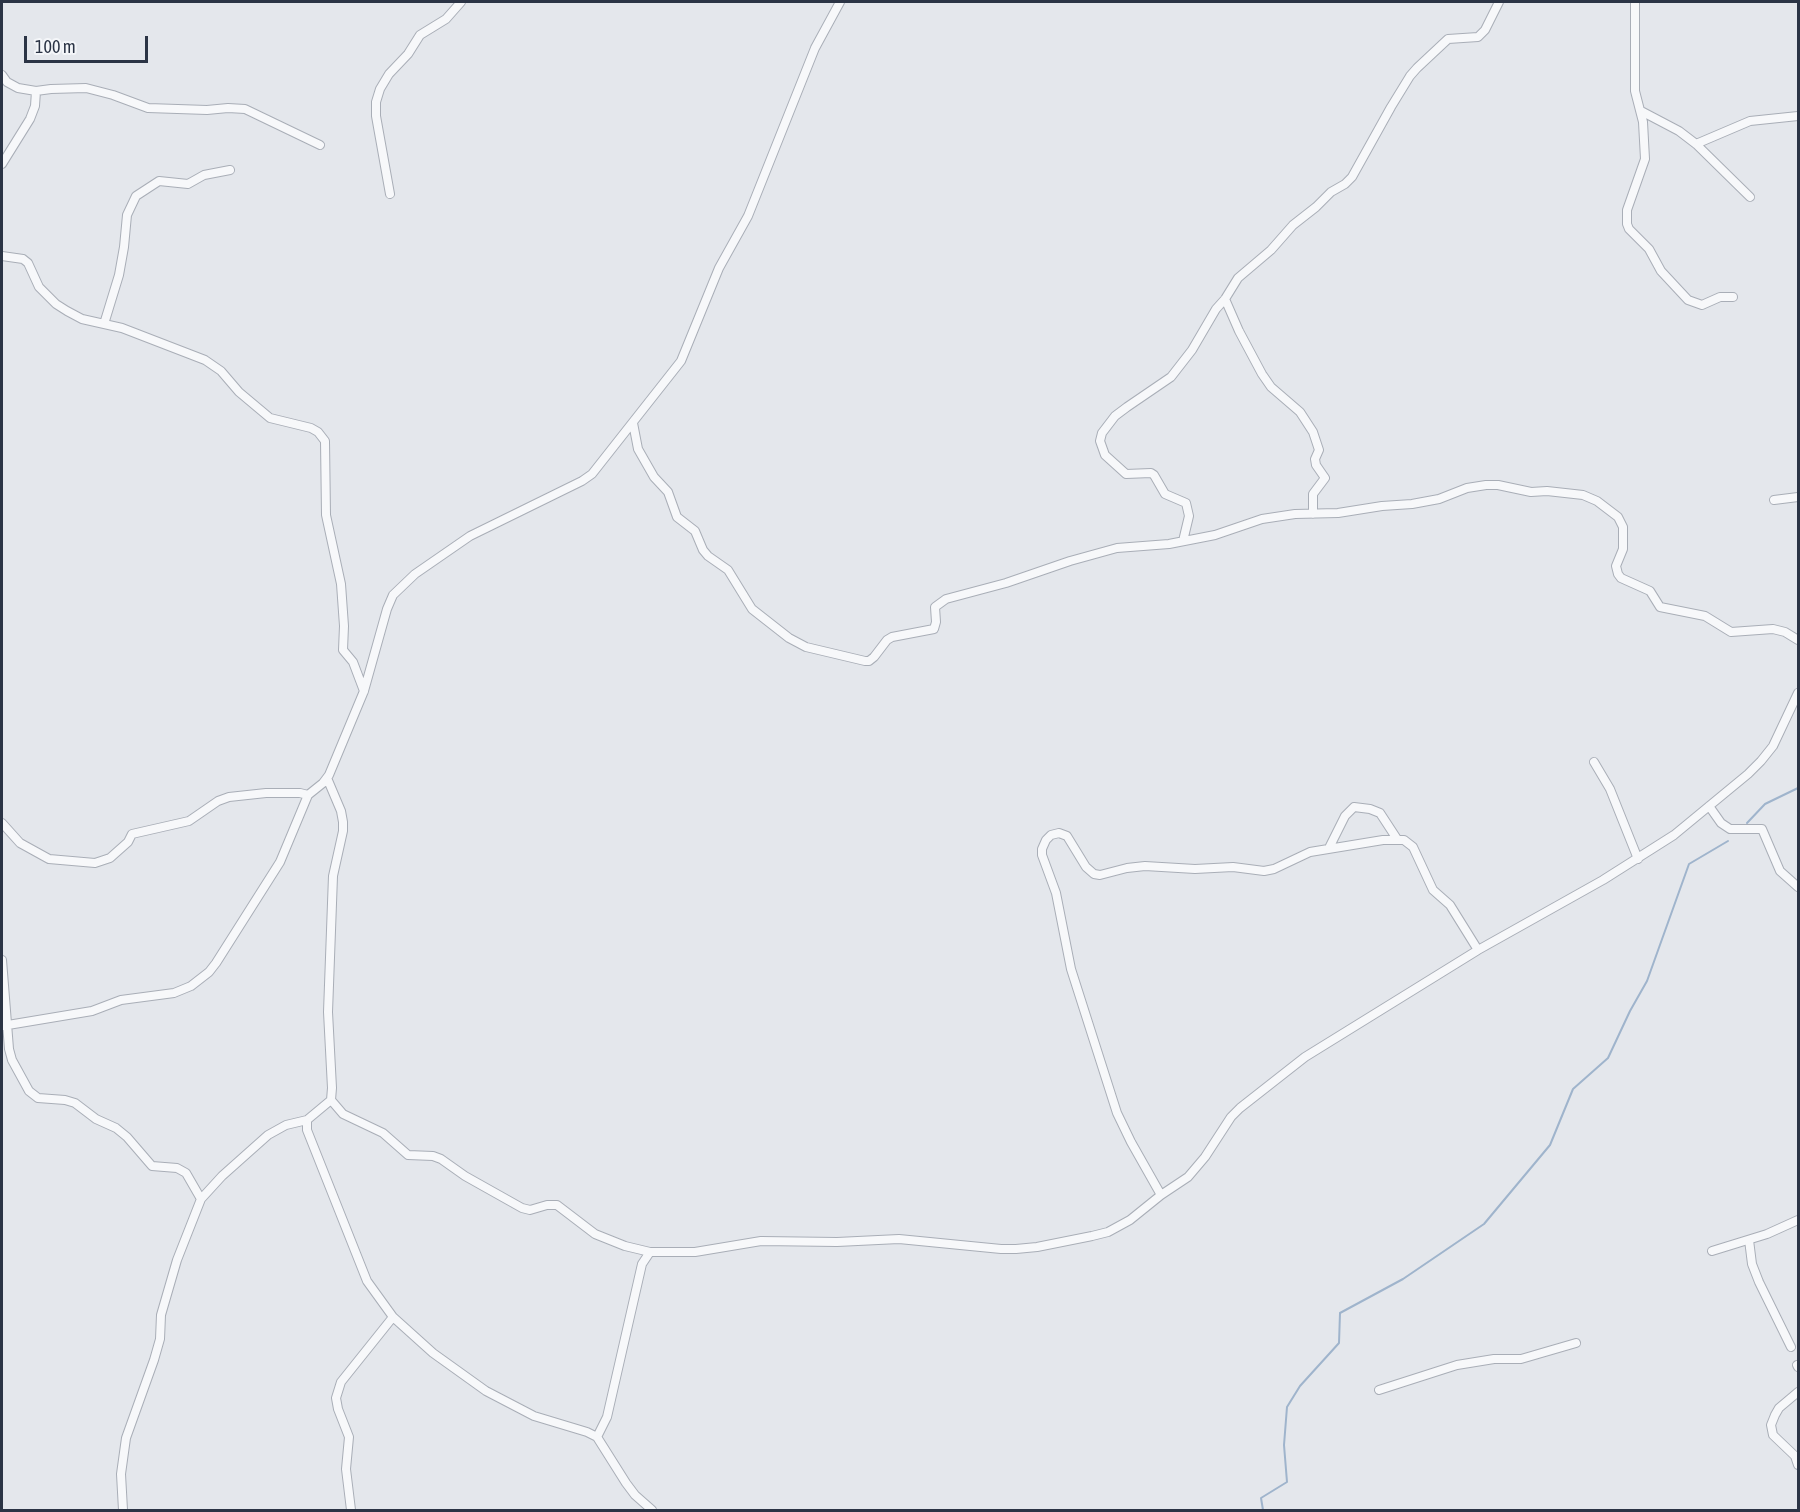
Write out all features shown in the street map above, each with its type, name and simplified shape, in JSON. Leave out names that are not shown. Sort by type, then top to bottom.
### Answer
[{"type":"street","points":[[390,194],[376,116],[376,102],[380,89],[420,35],[446,19],[461,2]]},
{"type":"street","points":[[4,1026],[92,1011],[121,1000],[174,993],[191,986],[209,972],[280,861],[308,795],[327,778],[364,691],[393,595],[415,574],[470,536],[592,474],[681,361],[719,268],[748,216],[815,48],[840,2]]},
{"type":"street","points":[[1183,541],[1189,516],[1186,503],[1165,494],[1158,480],[1151,473],[1126,474],[1106,455],[1100,441],[1102,433],[1115,416],[1172,377],[1238,278],[1271,250],[1289,228],[1316,207],[1330,192],[1345,184],[1352,177],[1400,92],[1417,68],[1448,39],[1478,37],[1485,30],[1499,2]]},
{"type":"street","points":[[1635,2],[1635,91],[1641,111],[1645,159],[1626,219],[1629,228],[1649,249],[1661,271],[1688,300],[1702,305],[1720,297],[1732,297]]},
{"type":"street","points":[[2,75],[7,82],[18,88],[36,91],[51,88],[86,88],[148,108],[245,109],[320,145]]},
{"type":"street","points":[[2,164],[30,119],[36,91]]},
{"type":"street","points":[[1641,111],[1679,131],[1696,144],[1750,197]]},
{"type":"street","points":[[1696,144],[1749,121],[1798,116]]},
{"type":"street","points":[[104,324],[119,274],[127,215],[136,196],[159,181],[188,184],[204,175],[230,170]]},
{"type":"street","points":[[2,256],[23,259],[28,263],[39,287],[56,304],[82,319],[122,328],[205,360],[221,371],[238,392],[270,418],[311,428],[318,432],[325,441],[326,515],[341,584],[343,650],[357,672],[364,691]]},
{"type":"street","points":[[1225,299],[1262,374],[1271,387],[1300,412],[1313,432],[1319,450],[1316,465],[1325,478],[1313,494],[1314,514]]},
{"type":"street","points":[[633,423],[638,450],[654,477],[668,492],[677,517],[695,531],[708,556],[728,570],[752,609],[789,638],[806,646],[865,661],[874,657],[892,637],[934,629],[935,607],[946,599],[1006,584],[1046,568],[1108,550],[1169,544],[1221,533],[1262,519],[1349,512],[1424,502],[1476,485],[1498,485],[1531,492],[1583,495],[1598,501],[1618,517],[1623,527],[1623,549],[1616,567],[1618,574],[1621,578],[1650,591],[1660,607],[1705,616],[1731,632],[1773,629],[1785,632],[1798,640]]},
{"type":"street","points":[[1774,500],[1798,497]]},
{"type":"street","points":[[331,1100],[344,1114],[383,1133],[408,1155],[437,1157],[465,1176],[522,1208],[556,1205],[595,1234],[625,1246],[650,1252],[695,1252],[761,1240],[837,1242],[898,1239],[1001,1249],[1037,1247],[1108,1232],[1130,1220],[1188,1177],[1205,1157],[1231,1117],[1270,1083],[1328,1041],[1478,950],[1638,859],[1674,835],[1761,761],[1782,730],[1798,693]]},
{"type":"street","points":[[1594,762],[1610,789],[1638,859]]},
{"type":"street","points":[[123,1510],[122,1474],[126,1438],[154,1360],[160,1339],[161,1315],[177,1260],[201,1199],[222,1176],[268,1135],[282,1126],[307,1120],[331,1100],[328,1012],[329,951],[333,876],[343,822],[341,811],[327,778]]},
{"type":"street","points":[[2,823],[20,843],[49,858],[95,863],[111,858],[128,842],[132,834],[189,821],[218,801],[229,797],[266,793],[308,795]]},
{"type":"street","points":[[1709,806],[1721,823],[1730,829],[1762,829],[1779,871],[1798,887]]},
{"type":"street","points":[[1329,848],[1345,816],[1354,807],[1380,813],[1397,839]]},
{"type":"street","points":[[1161,1195],[1122,1125],[1071,969],[1056,893],[1042,855],[1046,840],[1052,835],[1059,833],[1067,836],[1086,867],[1094,874],[1100,875],[1145,866],[1194,869],[1233,867],[1264,871],[1284,865],[1302,855],[1329,848],[1397,839],[1410,843],[1413,847],[1433,890],[1450,905],[1478,950]]},
{"type":"street","points":[[2,960],[4,1026],[10,1054],[22,1080],[32,1094],[38,1098],[75,1103],[96,1119],[116,1128],[152,1166],[177,1168],[186,1173],[201,1199]]},
{"type":"street","points":[[307,1120],[311,1143],[353,1241],[367,1281],[393,1317],[433,1353],[486,1391],[534,1416],[597,1437],[635,1495],[652,1510]]},
{"type":"street","points":[[1712,1251],[1775,1232],[1798,1220]]},
{"type":"street","points":[[1749,1240],[1752,1264],[1759,1282],[1791,1347]]},
{"type":"street","points":[[597,1437],[607,1417],[642,1264],[650,1252]]},
{"type":"street","points":[[351,1510],[345,1470],[349,1437],[336,1398],[341,1382],[393,1317]]},
{"type":"street","points":[[1379,1390],[1457,1365],[1494,1359],[1521,1359],[1576,1343]]},
{"type":"street","points":[[1798,1392],[1779,1408],[1771,1425],[1773,1435],[1795,1455],[1798,1465]]},
{"type":"waterway","points":[[1747,823],[1765,804],[1798,788]]},
{"type":"waterway","points":[[1263,1510],[1261,1498],[1287,1482],[1284,1445],[1287,1407],[1300,1386],[1339,1343],[1340,1313],[1403,1279],[1484,1224],[1550,1145],[1573,1089],[1608,1058],[1647,981],[1689,864],[1728,841]]}]
